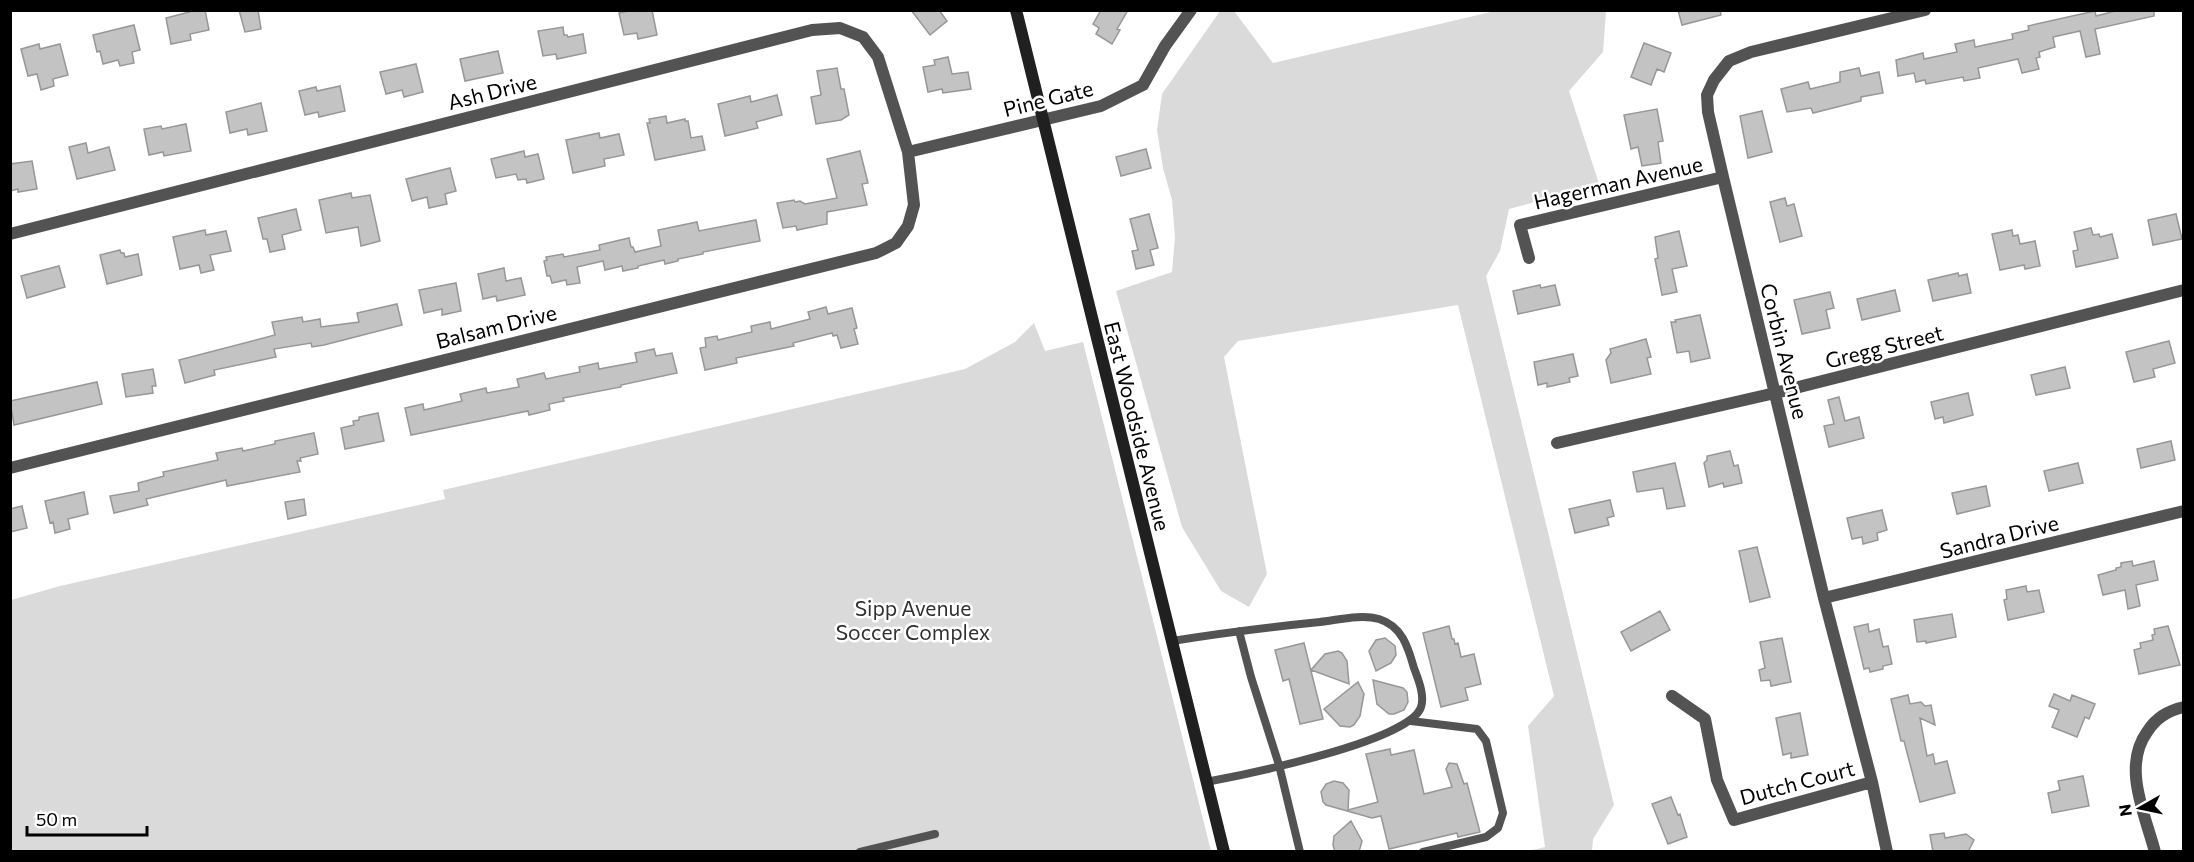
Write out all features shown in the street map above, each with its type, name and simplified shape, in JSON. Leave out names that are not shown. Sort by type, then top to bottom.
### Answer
[{"type":"main road","name":"East Woodside Avenue","points":[[1016,10],[1224,852]]},
{"type":"street","name":"Pine Gate","points":[[908,152],[1101,106],[1143,85],[1165,46],[1191,10]]},
{"type":"street","name":"Corbin Avenue","points":[[1887,852],[1872,782],[1824,598],[1723,177],[1708,112],[1707,95],[1714,80],[1729,62],[1751,52],[1925,10]]},
{"type":"street","name":"Ash Drive","points":[[10,234],[812,30],[840,28],[863,37],[878,57],[908,152]]},
{"type":"street","name":"Balsam Drive","points":[[10,468],[876,253],[896,243],[908,226],[914,205],[908,152]]},
{"type":"street","name":"Hagerman Avenue","points":[[1529,258],[1520,225],[1723,177]]},
{"type":"street","name":"Gregg Street","points":[[1557,443],[1775,393],[2184,290]]},
{"type":"street","name":"Sandra Drive","points":[[1824,598],[2184,511]]},
{"type":"street","name":"Dutch Court","points":[[1672,696],[1705,719],[1718,780],[1734,820],[1872,782]]},
{"type":"street","points":[[2155,852],[2135,776],[2134,759],[2140,742],[2152,724],[2169,710],[2184,707]]},
{"type":"lane","points":[[1172,641],[1356,618],[1377,619],[1393,625],[1406,642],[1421,690],[1422,707],[1412,721],[1392,731],[1341,750],[1206,782]]},
{"type":"lane","points":[[1239,631],[1279,765],[1300,852]]},
{"type":"lane","points":[[1412,721],[1477,729],[1486,741],[1503,813],[1498,828],[1486,837],[1424,852]]},
{"type":"lane","points":[[860,852],[935,834]]},
{"type":"green space","points":[[1220,11],[1234,11],[1273,63],[1495,11],[1606,11],[1603,52],[1569,91],[1601,190],[1561,195],[1509,209],[1500,251],[1486,276],[1614,805],[1593,839],[1592,851],[1528,851],[1545,847],[1528,726],[1554,696],[1458,305],[1238,341],[1224,357],[1267,574],[1249,607],[1221,591],[1182,527],[1116,291],[1172,272],[1175,238],[1172,200],[1163,168],[1157,130],[1162,94]]},
{"type":"green space","name":"Sipp Avenue Soccer Complex","points":[[1034,323],[1045,351],[1083,342],[1211,851],[11,852],[11,600],[60,586],[445,499],[443,490],[965,369],[1015,342]]},
{"type":"building","points":[[205,10],[209,30],[190,34],[191,40],[171,44],[166,18]]},
{"type":"building","points":[[239,10],[258,10],[261,29],[245,32]]},
{"type":"building","points":[[652,10],[657,35],[638,39],[637,33],[624,35],[619,13]]},
{"type":"building","points":[[911,10],[939,10],[947,21],[930,35]]},
{"type":"building","points":[[1101,10],[1128,10],[1117,29],[1120,30],[1112,44],[1096,34],[1099,28],[1093,24]]},
{"type":"building","points":[[1678,10],[1720,10],[1721,15],[1682,25]]},
{"type":"building","points":[[2119,10],[2154,10],[2154,16],[2095,29],[2100,54],[2086,57],[2080,31],[2053,37],[2055,47],[2039,52],[2040,57],[2036,58],[2039,69],[2022,73],[2018,59],[1978,68],[1980,78],[1964,81],[1963,77],[1926,84],[1925,80],[1916,82],[1914,73],[1898,76],[1896,60],[1923,53],[1924,59],[1957,52],[1955,44],[1974,40],[1975,47],[2013,39],[2012,34],[2029,30],[2028,26],[2095,11],[2096,16]]},
{"type":"building","points":[[134,25],[140,50],[132,52],[134,63],[120,66],[118,60],[103,64],[93,35]]},
{"type":"building","points":[[563,27],[564,35],[568,37],[583,34],[586,53],[557,59],[556,54],[543,56],[538,31]]},
{"type":"building","points":[[1644,43],[1671,53],[1664,72],[1657,69],[1651,85],[1631,77]]},
{"type":"building","points":[[39,44],[40,49],[60,44],[68,75],[53,79],[54,86],[41,90],[37,74],[28,76],[21,49]]},
{"type":"building","points":[[498,51],[503,73],[465,81],[460,59]]},
{"type":"building","points":[[948,57],[952,74],[968,72],[971,89],[943,93],[942,89],[928,92],[923,67],[935,65],[934,60]]},
{"type":"building","points":[[416,64],[423,92],[404,97],[402,90],[386,94],[380,72]]},
{"type":"building","points":[[837,68],[849,115],[841,120],[816,124],[811,97],[821,95],[817,71]]},
{"type":"building","points":[[1859,68],[1861,76],[1879,72],[1883,93],[1861,97],[1861,101],[1813,113],[1811,108],[1787,112],[1781,89],[1808,82],[1810,89],[1840,82],[1840,72]]},
{"type":"building","points":[[340,86],[345,111],[319,117],[318,112],[305,115],[299,91],[316,87],[317,91]]},
{"type":"building","points":[[777,95],[782,115],[756,122],[758,128],[725,136],[718,104],[750,96],[751,102]]},
{"type":"building","points":[[261,103],[267,131],[248,135],[247,129],[230,133],[226,112]]},
{"type":"building","points":[[1657,109],[1663,141],[1658,142],[1661,163],[1642,166],[1638,147],[1631,149],[1624,115]]},
{"type":"building","points":[[1762,111],[1772,152],[1748,158],[1740,116]]},
{"type":"building","points":[[666,116],[667,123],[685,119],[688,121],[691,138],[702,136],[705,150],[655,160],[647,123],[650,123],[649,119]]},
{"type":"building","points":[[186,124],[191,151],[164,156],[163,152],[149,155],[144,129],[161,126],[162,129]]},
{"type":"building","points":[[599,133],[600,138],[619,134],[624,155],[604,159],[605,166],[573,173],[566,140]]},
{"type":"building","points":[[86,143],[88,153],[109,147],[115,170],[77,179],[69,147]]},
{"type":"building","points":[[1146,149],[1151,168],[1121,176],[1116,157]]},
{"type":"building","points":[[524,151],[525,157],[538,154],[544,179],[527,183],[526,179],[518,180],[516,174],[496,178],[491,159]]},
{"type":"building","points":[[860,151],[868,183],[862,184],[867,205],[827,212],[827,224],[797,230],[796,226],[783,228],[777,203],[794,200],[805,204],[837,198],[827,159]]},
{"type":"building","points":[[32,161],[37,189],[10,191],[10,164]]},
{"type":"building","points":[[450,168],[456,191],[445,194],[447,204],[429,208],[427,197],[412,201],[406,179]]},
{"type":"building","points":[[351,193],[352,198],[370,195],[380,241],[361,246],[358,227],[326,233],[319,200]]},
{"type":"building","points":[[1785,198],[1787,206],[1794,204],[1802,236],[1780,242],[1770,202]]},
{"type":"building","points":[[296,209],[301,230],[282,235],[285,249],[270,252],[267,239],[263,239],[258,218]]},
{"type":"building","points":[[1149,214],[1158,248],[1150,250],[1154,265],[1136,269],[1132,251],[1138,250],[1130,219]]},
{"type":"building","points":[[2176,214],[2182,239],[2153,245],[2148,220]]},
{"type":"building","points":[[756,220],[760,241],[703,252],[703,254],[665,264],[664,260],[623,271],[622,266],[605,270],[603,261],[577,267],[580,283],[567,285],[566,280],[552,283],[550,276],[547,276],[544,261],[547,260],[546,257],[563,254],[564,257],[600,250],[599,245],[629,238],[635,252],[661,246],[658,230],[697,222],[699,231]]},
{"type":"building","points":[[2091,228],[2093,235],[2099,234],[2100,237],[2112,234],[2118,258],[2076,267],[2073,251],[2078,250],[2074,232]]},
{"type":"building","points":[[205,230],[206,235],[226,231],[231,251],[210,255],[214,270],[201,273],[199,265],[180,269],[173,237]]},
{"type":"building","points":[[2012,230],[2013,236],[2018,235],[2020,244],[2035,241],[2040,266],[2025,269],[2024,265],[2000,270],[1992,234]]},
{"type":"building","points":[[1679,231],[1687,266],[1672,269],[1677,292],[1662,295],[1655,259],[1658,258],[1655,237]]},
{"type":"building","points":[[120,250],[125,257],[138,254],[142,275],[107,284],[100,255]]},
{"type":"building","points":[[59,266],[65,287],[27,298],[21,276]]},
{"type":"building","points":[[504,268],[506,281],[521,278],[525,295],[497,301],[496,296],[483,299],[478,274]]},
{"type":"building","points":[[1958,273],[1959,276],[1967,274],[1971,293],[1933,301],[1928,280]]},
{"type":"building","points":[[456,283],[461,311],[442,315],[442,309],[424,313],[419,290]]},
{"type":"building","points":[[1540,285],[1541,288],[1555,285],[1560,305],[1518,314],[1513,291]]},
{"type":"building","points":[[1895,290],[1900,311],[1862,320],[1857,299]]},
{"type":"building","points":[[1830,292],[1834,308],[1826,310],[1830,328],[1802,334],[1794,300]]},
{"type":"building","points":[[397,304],[402,325],[324,345],[312,347],[311,343],[274,349],[276,357],[214,370],[215,375],[185,383],[179,360],[275,335],[272,322],[302,317],[303,322],[320,319],[321,327],[359,322],[357,313]]},
{"type":"building","points":[[826,307],[828,314],[852,308],[858,344],[841,348],[837,335],[833,336],[832,333],[793,343],[794,346],[736,358],[737,363],[705,370],[700,348],[706,347],[705,338],[717,336],[718,340],[752,332],[751,326],[770,322],[771,329],[810,319],[808,312]]},
{"type":"building","points":[[1700,315],[1710,358],[1691,362],[1689,351],[1677,353],[1671,322]]},
{"type":"building","points":[[1646,339],[1651,357],[1647,358],[1651,374],[1611,383],[1606,360],[1611,353],[1610,349]]},
{"type":"building","points":[[2169,341],[2175,363],[2153,369],[2155,377],[2134,382],[2126,352]]},
{"type":"building","points":[[654,349],[656,356],[672,353],[677,373],[563,398],[564,401],[549,404],[550,410],[529,415],[528,411],[411,435],[405,408],[423,404],[424,410],[462,401],[460,394],[486,388],[487,393],[519,387],[517,379],[544,373],[546,379],[580,372],[579,367],[598,363],[599,369],[637,362],[635,353]]},
{"type":"building","points":[[1573,354],[1578,376],[1569,378],[1570,382],[1547,387],[1547,383],[1538,385],[1534,362]]},
{"type":"building","points":[[2065,367],[2070,388],[2036,395],[2031,375]]},
{"type":"building","points":[[153,369],[156,386],[152,386],[153,393],[126,397],[122,374]]},
{"type":"building","points":[[97,382],[102,404],[14,425],[10,401]]},
{"type":"building","points":[[1968,393],[1973,415],[1944,423],[1943,417],[1935,419],[1931,402]]},
{"type":"building","points":[[1839,397],[1845,421],[1859,417],[1864,438],[1829,447],[1824,426],[1834,424],[1828,400]]},
{"type":"building","points":[[378,413],[384,441],[345,449],[341,428],[354,425],[353,421],[359,420],[359,417]]},
{"type":"building","points":[[314,433],[318,454],[300,458],[301,461],[297,461],[300,472],[227,486],[226,480],[146,499],[148,505],[114,513],[110,496],[139,491],[138,483],[164,476],[163,472],[218,460],[216,453],[242,448],[243,451],[275,444],[275,441]]},
{"type":"building","points":[[2171,441],[2175,460],[2141,468],[2137,449]]},
{"type":"building","points":[[1730,451],[1734,466],[1738,465],[1742,483],[1724,487],[1723,483],[1709,487],[1704,463],[1707,456]]},
{"type":"building","points":[[1675,463],[1685,506],[1667,509],[1663,488],[1637,492],[1633,472]]},
{"type":"building","points":[[2078,463],[2083,483],[2049,491],[2044,471]]},
{"type":"building","points":[[1986,486],[1990,506],[1957,514],[1952,493]]},
{"type":"building","points":[[84,492],[88,514],[68,519],[70,529],[55,533],[45,501]]},
{"type":"building","points":[[304,499],[306,515],[288,519],[285,502]]},
{"type":"building","points":[[1610,500],[1614,516],[1607,518],[1609,525],[1575,533],[1569,509]]},
{"type":"building","points":[[22,506],[27,528],[10,532],[10,509]]},
{"type":"building","points":[[1882,510],[1887,530],[1877,533],[1878,540],[1863,544],[1862,537],[1852,539],[1847,518]]},
{"type":"building","points":[[1757,547],[1770,597],[1750,602],[1739,551]]},
{"type":"building","points":[[2132,561],[2133,566],[2154,561],[2158,580],[2136,585],[2140,606],[2128,609],[2125,590],[2103,595],[2098,575],[2116,570],[2121,567],[2121,563]]},
{"type":"building","points":[[2026,586],[2027,592],[2039,590],[2044,612],[2008,620],[2004,600],[2007,599],[2006,590]]},
{"type":"building","points":[[1660,611],[1670,630],[1631,651],[1621,632]]},
{"type":"building","points":[[1952,614],[1956,637],[1926,643],[1926,641],[1917,642],[1914,620]]},
{"type":"building","points":[[1868,624],[1869,632],[1879,629],[1883,647],[1888,646],[1892,664],[1870,672],[1869,668],[1864,669],[1854,627]]},
{"type":"building","points":[[1449,626],[1452,639],[1455,644],[1458,643],[1461,657],[1474,654],[1481,684],[1465,688],[1468,700],[1441,707],[1423,633]]},
{"type":"building","points":[[2168,626],[2180,665],[2139,674],[2134,650],[2141,648],[2140,643],[2153,640],[2154,629]]},
{"type":"building","points":[[1385,638],[1395,646],[1396,655],[1391,663],[1376,671],[1369,651],[1376,640]]},
{"type":"building","points":[[1782,638],[1791,682],[1771,686],[1770,680],[1761,681],[1759,670],[1765,668],[1760,642]]},
{"type":"building","points":[[1304,643],[1323,719],[1300,724],[1289,679],[1283,681],[1275,650]]},
{"type":"building","points":[[1338,651],[1347,661],[1349,684],[1311,670],[1325,654]]},
{"type":"building","points":[[1373,680],[1403,688],[1407,692],[1408,702],[1404,710],[1389,714],[1377,704]]},
{"type":"building","points":[[1358,682],[1364,694],[1360,716],[1350,727],[1340,726],[1324,709]]},
{"type":"building","points":[[2054,694],[2070,701],[2072,695],[2095,704],[2089,719],[2085,717],[2077,737],[2052,727],[2059,710],[2049,706]]},
{"type":"building","points":[[1908,695],[1910,704],[1921,702],[1925,706],[1931,705],[1935,725],[1920,718],[1927,756],[1933,754],[1935,764],[1947,761],[1955,793],[1920,802],[1891,699]]},
{"type":"building","points":[[1800,713],[1808,755],[1791,758],[1791,753],[1783,755],[1776,718]]},
{"type":"building","points":[[1390,749],[1391,755],[1414,750],[1424,794],[1452,787],[1446,769],[1449,763],[1457,764],[1464,784],[1467,783],[1480,832],[1458,837],[1457,833],[1389,849],[1381,816],[1372,818],[1326,805],[1323,802],[1321,792],[1326,784],[1334,781],[1343,783],[1349,790],[1348,810],[1378,802],[1366,754]]},
{"type":"building","points":[[2083,776],[2089,806],[2052,813],[2048,793],[2060,790],[2058,781]]},
{"type":"building","points":[[1671,797],[1678,815],[1680,814],[1687,837],[1668,844],[1652,804]]},
{"type":"building","points":[[1351,821],[1362,841],[1359,852],[1335,852],[1334,836]]},
{"type":"building","points":[[1944,833],[1945,838],[1966,834],[1974,840],[1968,852],[1933,852],[1930,835]]}]
